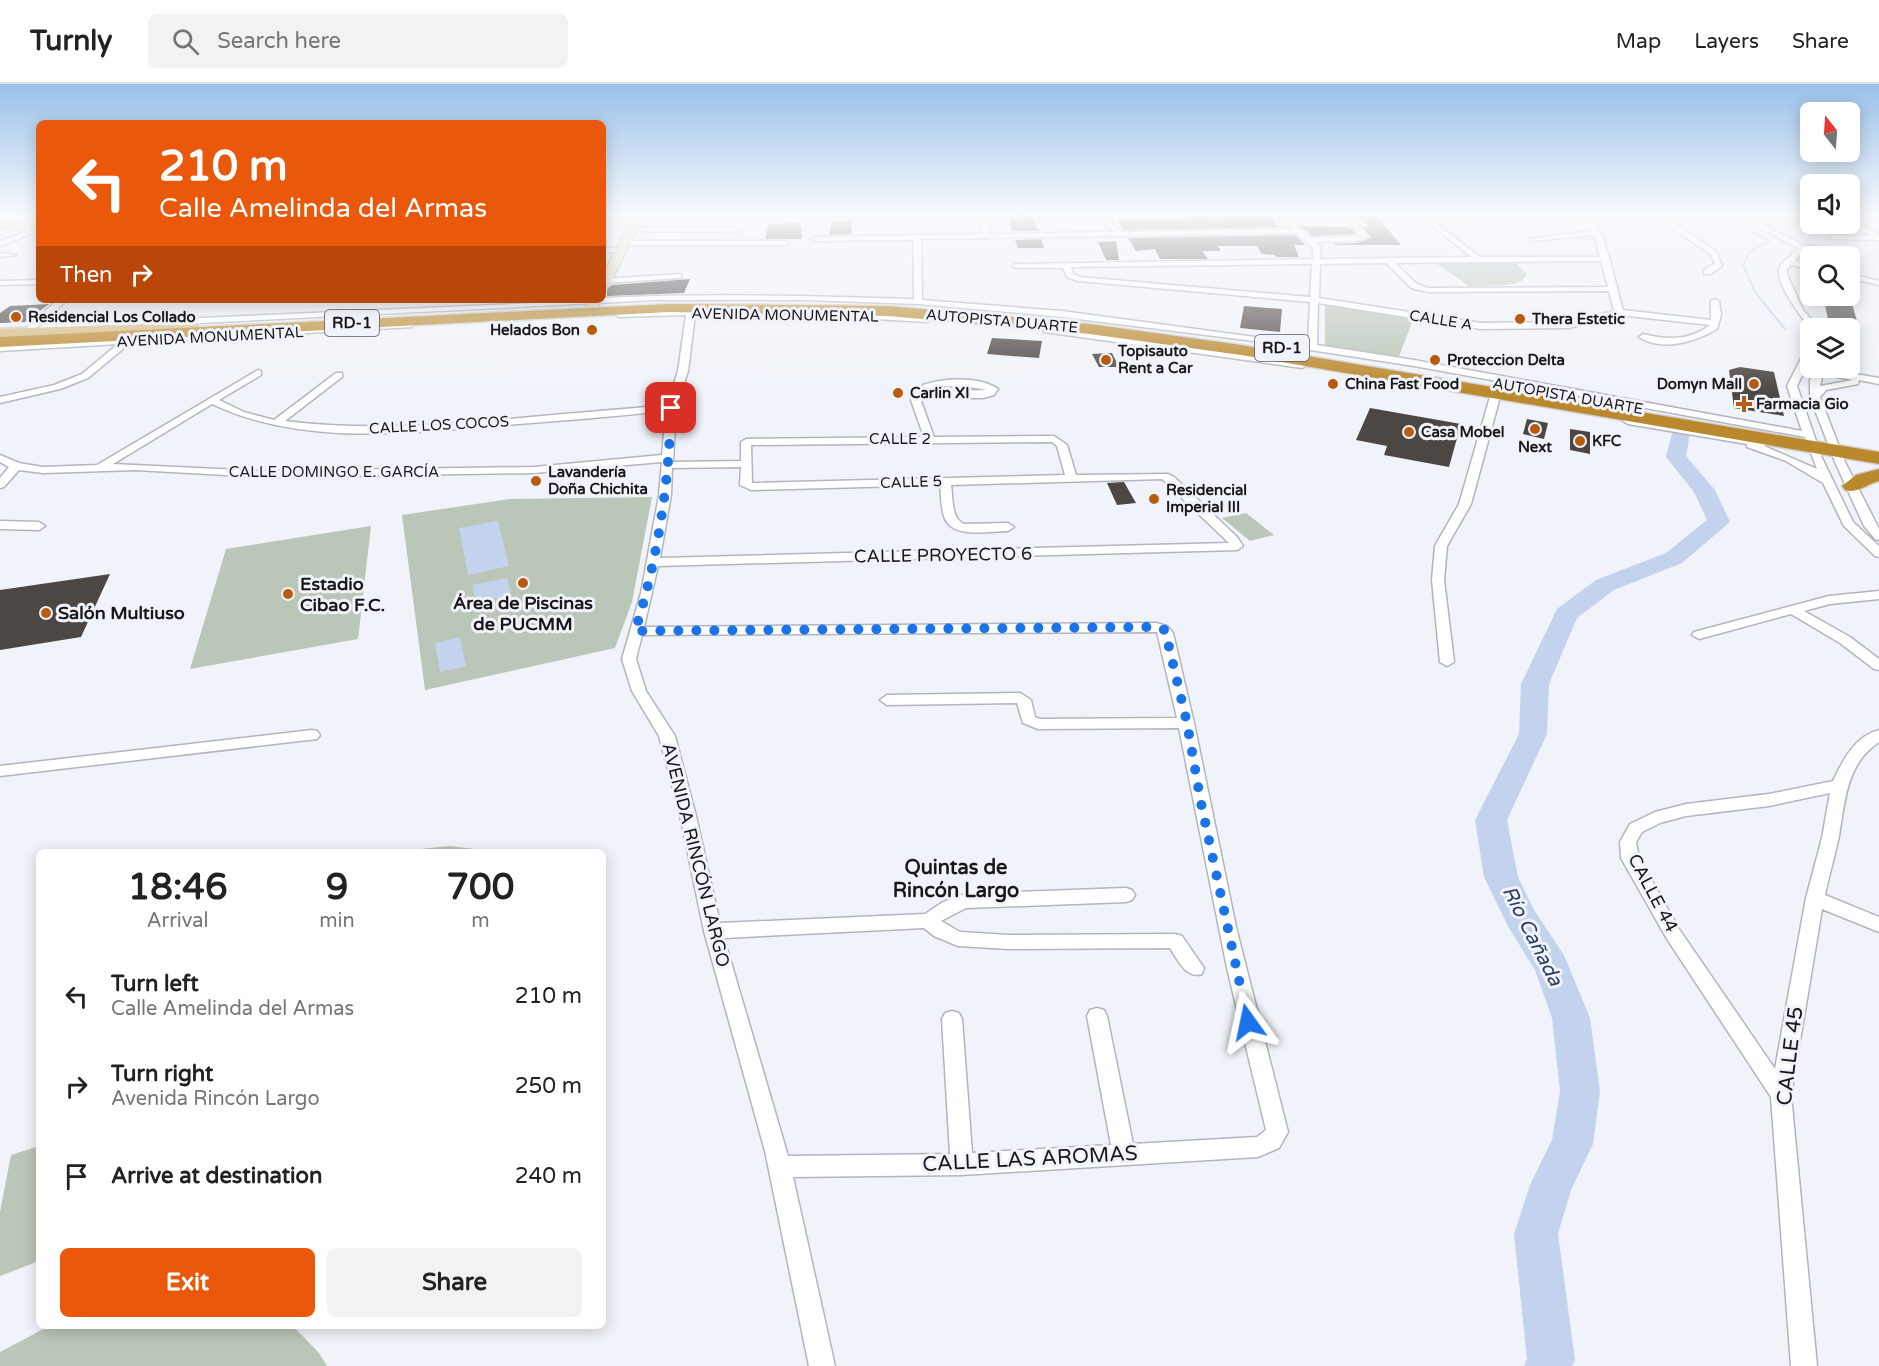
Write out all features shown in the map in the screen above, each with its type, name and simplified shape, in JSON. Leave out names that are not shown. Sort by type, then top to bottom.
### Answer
[{"type":"highway","name":"AUTOPISTA DUARTE","points":[[1,342],[192,326],[593,304],[816,300],[969,309],[1065,318],[1300,350],[1690,417],[1834,445],[1879,458]]},
{"type":"highway","name":"AUTOPISTA DUARTE","points":[[1,342],[121,338],[593,304],[814,309],[947,315],[1134,335],[1162,343],[1514,398],[1812,441]]},
{"type":"highway","points":[[763,309],[782,313],[814,309]]},
{"type":"highway","points":[[1134,335],[1162,343]]},
{"type":"highway","name":"AUTOPISTA DUARTE","points":[[1834,445],[1879,447]]},
{"type":"highway","points":[[1856,496],[1863,479],[1879,475]]},
{"type":"street","points":[[918,273],[918,302]]},
{"type":"street","name":"CALLE A","points":[[1069,273],[1078,279],[1315,300],[1480,326],[1569,325],[1619,312],[1715,323]]},
{"type":"street","points":[[1312,348],[1316,273]]},
{"type":"street","points":[[1401,273],[1414,286],[1428,290],[1612,289]]},
{"type":"street","points":[[1607,273],[1619,312]]},
{"type":"street","points":[[1784,273],[1785,282],[1799,310],[1806,318]]},
{"type":"street","points":[[606,283],[678,276]]},
{"type":"street","points":[[1860,278],[1879,282]]},
{"type":"street","points":[[0,283],[36,282]]},
{"type":"street","points":[[0,288],[36,287]]},
{"type":"street","name":"AVENIDA MONUMENTAL","points":[[560,303],[593,304],[785,297],[918,302],[1062,314],[1312,348],[1599,396],[1812,441]]},
{"type":"street","points":[[1643,337],[1678,343],[1709,331],[1715,323],[1715,301]]},
{"type":"street","points":[[31,328],[60,303]]},
{"type":"street","points":[[345,313],[356,303]]},
{"type":"street","name":"AVENIDA MONUMENTAL","points":[[1,342],[31,328],[511,303]]},
{"type":"street","name":"AVENIDA RINCÓN LARGO","points":[[692,313],[683,371],[671,408],[669,461],[653,562],[629,659],[639,691],[667,736],[688,816],[713,931],[776,1151],[822,1366]]},
{"type":"street","name":"AVENIDA MONUMENTAL","points":[[121,338],[565,317],[782,313],[985,323],[1162,343]]},
{"type":"street","points":[[0,400],[72,383],[85,376],[121,338]]},
{"type":"street","points":[[1800,370],[1792,386],[1827,481],[1848,524],[1879,553]]},
{"type":"street","points":[[99,468],[258,373]]},
{"type":"street","points":[[276,423],[339,375]]},
{"type":"street","points":[[1860,375],[1877,381]]},
{"type":"street","points":[[1860,377],[1877,381]]},
{"type":"street","points":[[1816,378],[1815,397],[1834,445],[1870,526],[1879,536]]},
{"type":"street","points":[[1815,397],[1823,388],[1845,382],[1877,381]]},
{"type":"street","points":[[925,395],[926,387],[932,384],[970,384],[993,389],[991,393],[925,395],[916,400],[930,439]]},
{"type":"street","points":[[1447,662],[1438,579],[1442,546],[1465,504],[1514,398],[1707,435],[1783,447],[1812,441]]},
{"type":"street","name":"CALLE LOS COCOS","points":[[211,400],[237,414],[276,423],[332,429],[401,428],[671,408]]},
{"type":"street","points":[[1707,435],[1774,451],[1809,467],[1827,481]]},
{"type":"street","name":"CALLE 2","points":[[745,464],[746,442],[1054,439],[1062,445],[1071,477]]},
{"type":"street","name":"CALLE DOMINGO E. GARCÍA","points":[[0,458],[16,466],[43,470],[136,467],[260,474],[523,471],[669,461],[745,464]]},
{"type":"street","name":"CALLE 5","points":[[745,464],[746,485],[751,487],[1164,476],[1170,479],[1233,540],[1237,546],[1233,548]]},
{"type":"street","points":[[0,485],[16,466]]},
{"type":"street","points":[[945,481],[950,518],[955,525],[962,528],[1008,527]]},
{"type":"street","points":[[1836,501],[1856,496]]},
{"type":"street","points":[[0,525],[39,526]]},
{"type":"street","name":"CALLE PROYECTO 6","points":[[653,562],[1233,548]]},
{"type":"street","points":[[1699,635],[1792,609],[1850,596],[1879,595]]},
{"type":"street","points":[[1792,609],[1845,640],[1879,666]]},
{"type":"street","points":[[635,631],[1156,627],[1165,630],[1187,723],[1032,723],[1028,720],[1026,703],[1020,698],[887,700]]},
{"type":"street","name":"CALLE LAS AROMAS","points":[[778,1167],[962,1164],[1258,1147],[1270,1141],[1277,1132],[1252,1044],[1201,803],[1187,723]]},
{"type":"street","points":[[0,771],[312,735]]},
{"type":"street","points":[[1839,785],[1850,762],[1865,744],[1879,735]]},
{"type":"street","name":"CALLE 45","points":[[1804,1366],[1781,1095],[1815,898],[1830,837],[1839,785]]},
{"type":"street","name":"CALLE 44","points":[[1781,1095],[1673,934],[1630,858],[1628,842],[1636,828],[1654,818],[1686,810],[1769,800],[1839,785]]},
{"type":"street","points":[[713,931],[928,921],[949,907],[965,902],[1126,895]]},
{"type":"street","points":[[1815,898],[1879,926]]},
{"type":"street","points":[[928,921],[940,931],[958,939],[1009,942],[1175,941],[1195,968]]},
{"type":"street","points":[[1097,1016],[1124,1155]]},
{"type":"street","points":[[952,1019],[962,1164]]},
{"type":"green space","points":[[1450,273],[1527,274],[1522,281],[1508,285],[1469,286]]},
{"type":"green space","points":[[1325,305],[1413,320],[1398,359],[1325,346]]},
{"type":"green space","name":"Área de Piscinas de PUCMM","points":[[652,497],[632,602],[615,648],[425,690],[402,515],[510,499]]},
{"type":"green space","points":[[1246,513],[1274,535],[1250,541],[1222,518]]},
{"type":"green space","name":"Estadio Cibao F.C.","points":[[371,526],[358,639],[190,669],[226,549]]},
{"type":"green space","points":[[450,846],[474,849],[420,849]]},
{"type":"green space","points":[[36,1147],[36,1262],[0,1276],[0,1212],[11,1155]]},
{"type":"green space","points":[[43,1329],[296,1329],[319,1353],[327,1366],[0,1366],[0,1352]]},
{"type":"water","points":[[498,521],[509,566],[468,575],[459,528]]},
{"type":"water","points":[[507,578],[511,595],[476,603],[472,585]]},
{"type":"water","points":[[460,637],[466,666],[440,672],[435,643]]},
{"type":"building","points":[[690,279],[684,293],[607,296],[607,289],[612,285]]},
{"type":"building","name":"Residencial Los Collado","points":[[49,304],[25,322],[0,323],[0,313],[10,306]]},
{"type":"building","points":[[1244,306],[1282,309],[1280,332],[1240,328]]},
{"type":"building","points":[[1825,306],[1853,306],[1856,318],[1828,318]]},
{"type":"building","points":[[992,338],[1042,341],[1039,358],[987,354]]},
{"type":"building","name":"Topisauto Rent a Car","points":[[1112,353],[1119,367],[1099,367],[1092,354]]},
{"type":"building","name":"Domyn Mall","points":[[1740,367],[1774,372],[1784,416],[1734,408],[1729,370]]},
{"type":"building","name":"Casa Mobel","points":[[1370,408],[1461,424],[1449,467],[1384,455],[1387,446],[1356,440]]},
{"type":"building","name":"Next","points":[[1527,419],[1548,423],[1544,439],[1523,434]]},
{"type":"building","name":"KFC","points":[[1570,429],[1590,432],[1590,454],[1570,450]]},
{"type":"building","points":[[1124,482],[1136,503],[1117,505],[1107,483]]},
{"type":"building","name":"Salón Multiuso","points":[[110,574],[81,637],[0,650],[0,590]]},
{"type":"waterway","points":[[1746,273],[1755,292],[1785,329]]},
{"type":"waterway","name":"Río Cañada","points":[[1548,1366],[1551,1360],[1536,1234],[1551,1185],[1572,1144],[1580,1091],[1571,1018],[1551,965],[1521,918],[1501,877],[1491,820],[1533,734],[1535,684],[1566,614],[1605,585],[1674,558],[1719,522],[1704,490],[1676,457],[1680,434]]},
{"type":"place","name":"Residencial Los Collado","points":[[16,317]]},
{"type":"place","name":"Thera Estetic","points":[[1520,319]]},
{"type":"place","name":"Helados Bon","points":[[592,330]]},
{"type":"place","name":"Topisauto Rent a Car","points":[[1106,360]]},
{"type":"place","name":"Proteccion Delta","points":[[1435,360]]},
{"type":"place","name":"China Fast Food","points":[[1333,384]]},
{"type":"place","name":"Domyn Mall","points":[[1754,384]]},
{"type":"place","name":"Carlin XI","points":[[898,393]]},
{"type":"place","name":"Farmacia Gio","points":[[1744,404]]},
{"type":"place","name":"Next","points":[[1535,429]]},
{"type":"place","name":"Casa Mobel","points":[[1409,432]]},
{"type":"place","name":"KFC","points":[[1580,441]]},
{"type":"place","name":"Lavandería Doña Chichita","points":[[536,481]]},
{"type":"place","name":"Residencial Imperial III","points":[[1154,499]]},
{"type":"place","name":"Área de Piscinas de PUCMM","points":[[523,583]]},
{"type":"place","name":"Estadio Cibao F.C.","points":[[288,594]]},
{"type":"place","name":"Salón Multiuso","points":[[46,613]]},
{"type":"district","name":"Quintas de Rincón Largo","points":[[956,880]]},
{"type":"route","points":[[671,408],[669,465],[665,495],[647,593],[635,631],[1156,627],[1165,630],[1187,723],[1201,803],[1248,1022]]}]
